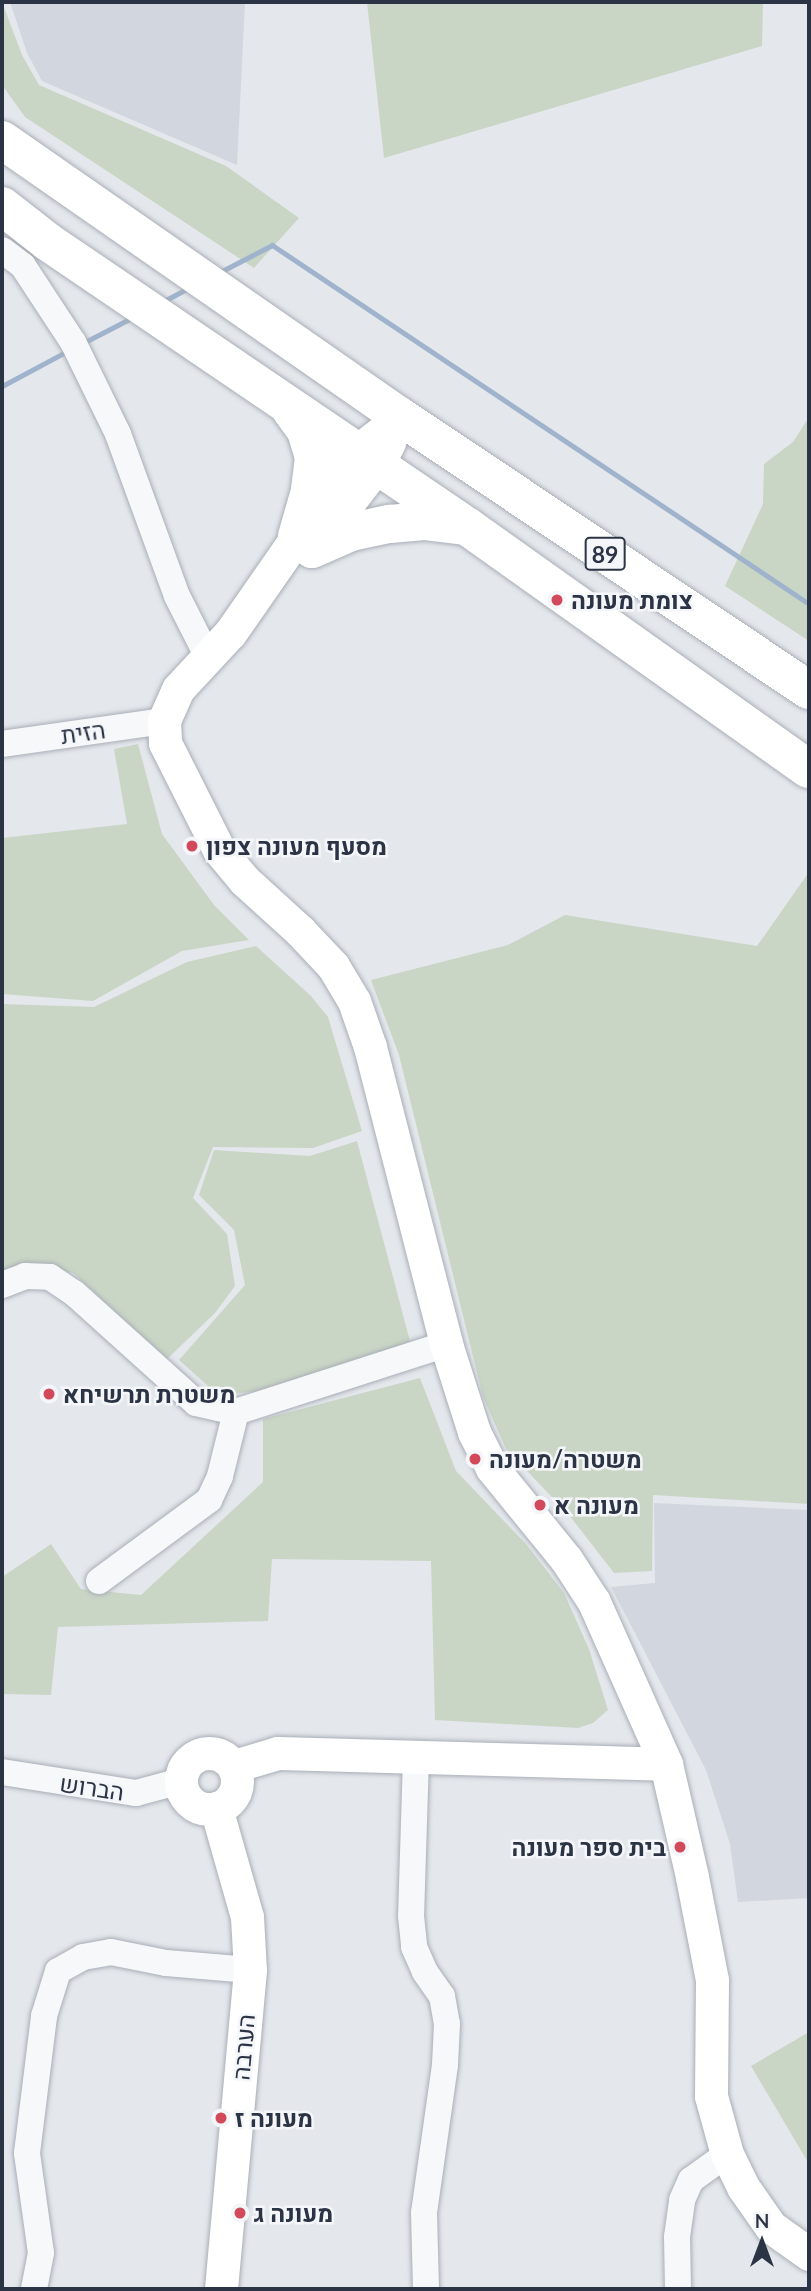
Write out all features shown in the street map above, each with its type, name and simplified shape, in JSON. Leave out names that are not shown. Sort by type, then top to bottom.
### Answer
[{"type":"highway","name":"89","points":[[9,142],[401,417],[809,690]]},
{"type":"highway","name":"89","points":[[2,206],[48,242],[468,527],[809,769]]},
{"type":"highway","points":[[286,403],[306,431],[314,457],[305,543],[390,524],[424,521],[468,527]]},
{"type":"main road","points":[[401,417],[305,543],[209,659],[178,689],[164,721],[165,743],[219,850],[243,880],[300,931],[333,966],[354,1001],[370,1047],[446,1344],[474,1432],[492,1468],[566,1559],[594,1602],[666,1764],[712,1980],[711,2096],[727,2154],[743,2187],[771,2227],[809,2254]]},
{"type":"main road","points":[[204,1753],[219,1754],[234,1766],[237,1788],[225,1804],[216,1808],[195,1806],[187,1799],[181,1781],[187,1763],[204,1753]]},
{"type":"main road","points":[[234,1766],[278,1753],[666,1764]]},
{"type":"main road","name":"הערבה","points":[[216,1808],[247,1917],[250,1970],[221,2289]]},
{"type":"street","points":[[2,250],[23,266],[73,342],[118,434],[177,596],[209,659]]},
{"type":"street","name":"הזית","points":[[2,744],[164,721]]},
{"type":"street","points":[[2,1285],[25,1276],[50,1277],[74,1293],[196,1403],[236,1412],[446,1344]]},
{"type":"street","points":[[99,1581],[209,1500],[220,1476],[236,1412]]},
{"type":"street","points":[[416,1758],[411,1916],[414,1947],[425,1972],[442,1996],[447,2024],[445,2065],[424,2213],[426,2289]]},
{"type":"street","name":"הברוש","points":[[2,1772],[136,1793],[181,1781]]},
{"type":"street","points":[[34,2289],[41,2253],[27,2153],[44,2016],[58,1971],[83,1957],[111,1952],[166,1963],[250,1970]]},
{"type":"street","points":[[678,2289],[677,2237],[682,2200],[691,2179],[727,2154]]},
{"type":"shaded area","points":[[10,2],[245,2],[237,165],[42,81],[27,53]]},
{"type":"shaded area","points":[[654,1503],[809,1510],[809,1898],[738,1902],[730,1844],[706,1770],[611,1587],[655,1583]]},
{"type":"green space","points":[[2,2],[22,55],[39,85],[226,166],[299,218],[254,268],[25,117],[2,85]]},
{"type":"green space","points":[[367,2],[763,2],[762,46],[384,158]]},
{"type":"green space","points":[[809,417],[809,641],[725,586],[763,504],[764,464],[793,442]]},
{"type":"green space","points":[[138,744],[162,834],[214,905],[249,940],[182,951],[93,1001],[2,994],[2,838],[127,824],[114,749]]},
{"type":"green space","points":[[809,872],[809,1504],[653,1495],[652,1571],[614,1573],[569,1515],[506,1449],[483,1397],[399,1055],[371,980],[508,945],[565,915],[757,946]]},
{"type":"green space","points":[[256,946],[311,996],[328,1017],[362,1131],[313,1148],[213,1147],[193,1198],[227,1234],[235,1286],[215,1313],[167,1359],[73,1273],[44,1266],[2,1276],[2,1004],[94,1007],[187,962]]},
{"type":"green space","points":[[357,1141],[411,1345],[263,1391],[218,1395],[179,1360],[245,1285],[234,1230],[199,1195],[214,1150],[310,1156]]},
{"type":"green space","points":[[420,1378],[456,1471],[526,1544],[564,1593],[589,1649],[608,1710],[593,1723],[578,1728],[435,1720],[431,1561],[272,1559],[268,1621],[58,1627],[51,1695],[2,1694],[2,1577],[51,1544],[81,1589],[141,1595],[263,1482],[263,1419]]},
{"type":"green space","points":[[809,2032],[809,2164],[751,2066]]},
{"type":"waterway","points":[[218,273],[272,245],[809,604]]},
{"type":"waterway","points":[[162,302],[190,287]]},
{"type":"waterway","points":[[81,344],[135,316]]},
{"type":"waterway","points":[[2,386],[69,350]]},
{"type":"place","name":"צומת מעונה","points":[[557,600]]},
{"type":"place","name":"מסעף מעונה צפון","points":[[192,846]]},
{"type":"place","name":"משטרת תרשיחא","points":[[49,1394]]},
{"type":"place","name":"משטרה/מעונה","points":[[475,1459]]},
{"type":"place","name":"מעונה א","points":[[540,1505]]},
{"type":"place","name":"בית ספר מעונה","points":[[680,1847]]},
{"type":"place","name":"מעונה ז","points":[[221,2118]]},
{"type":"place","name":"מעונה ג","points":[[240,2213]]}]
